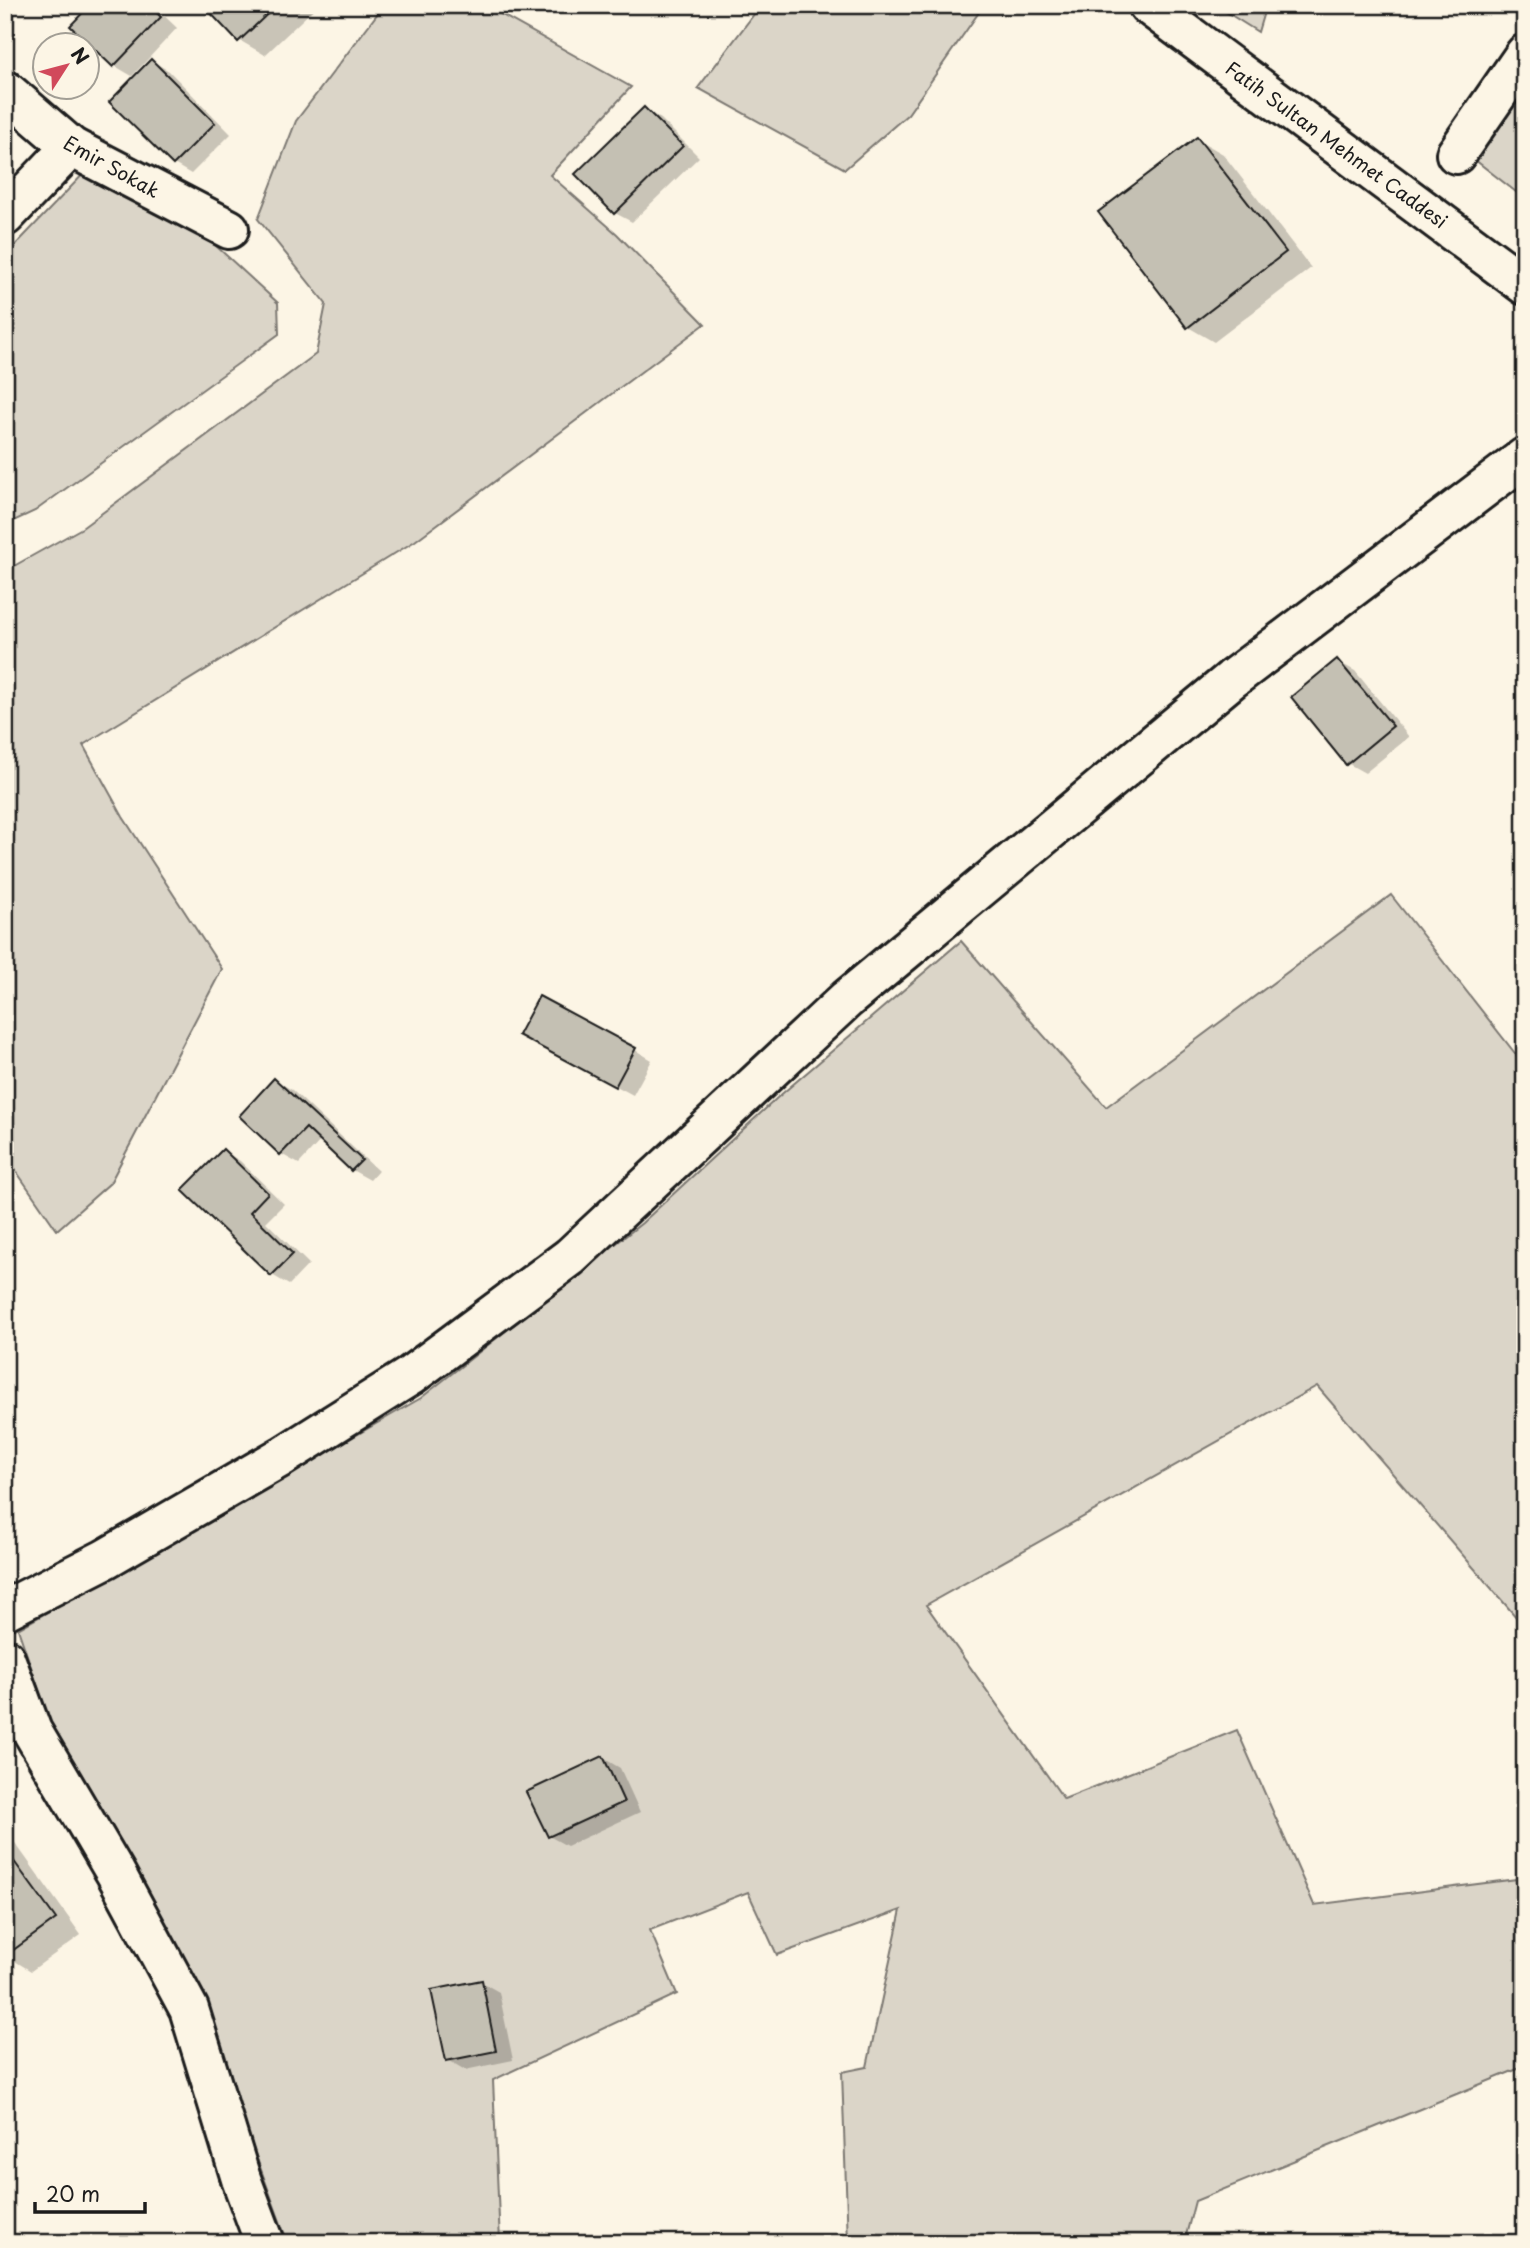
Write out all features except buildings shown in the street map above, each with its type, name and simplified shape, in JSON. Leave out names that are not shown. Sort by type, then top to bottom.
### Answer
[{"type":"street","name":"Fatih Sultan Mehmet Caddesi","points":[[1148,5],[1525,285]]},
{"type":"street","points":[[1455,154],[1525,54]]},
{"type":"street","name":"Emir Sokak","points":[[5,89],[71,147],[229,229]]},
{"type":"street","points":[[5,216],[71,147]]},
{"type":"street","points":[[5,1610],[104,1559],[283,1456],[410,1376],[570,1257],[848,999],[1231,679],[1525,457]]},
{"type":"street","points":[[5,1658],[32,1731],[115,1872],[189,2009],[241,2179],[265,2243]]},
{"type":"shaded area","points":[[384,5],[484,5],[631,87],[550,175],[617,234],[705,324],[415,541],[83,745],[123,817],[222,969],[110,1183],[57,1230],[5,1155],[5,571],[82,528],[316,354],[326,304],[258,219],[296,121]]},
{"type":"shaded area","points":[[761,5],[984,5],[908,114],[845,169],[698,88]]},
{"type":"shaded area","points":[[1215,5],[1266,5],[1258,32]]},
{"type":"shaded area","points":[[1525,67],[1525,199],[1461,149]]},
{"type":"shaded area","points":[[88,169],[215,245],[278,303],[279,334],[35,511],[5,525],[5,256]]},
{"type":"shaded area","points":[[1391,895],[1525,1066],[1525,1615],[1517,1618],[1317,1386],[926,1605],[1064,1799],[1237,1730],[1314,1905],[1525,1878],[1525,2066],[1195,2201],[1184,2243],[848,2243],[842,2072],[867,2067],[901,1910],[777,1955],[748,1892],[650,1930],[677,1994],[493,2080],[500,2243],[288,2243],[198,1999],[53,1731],[18,1629],[421,1398],[642,1223],[777,1098],[961,941],[1106,1107]]}]
